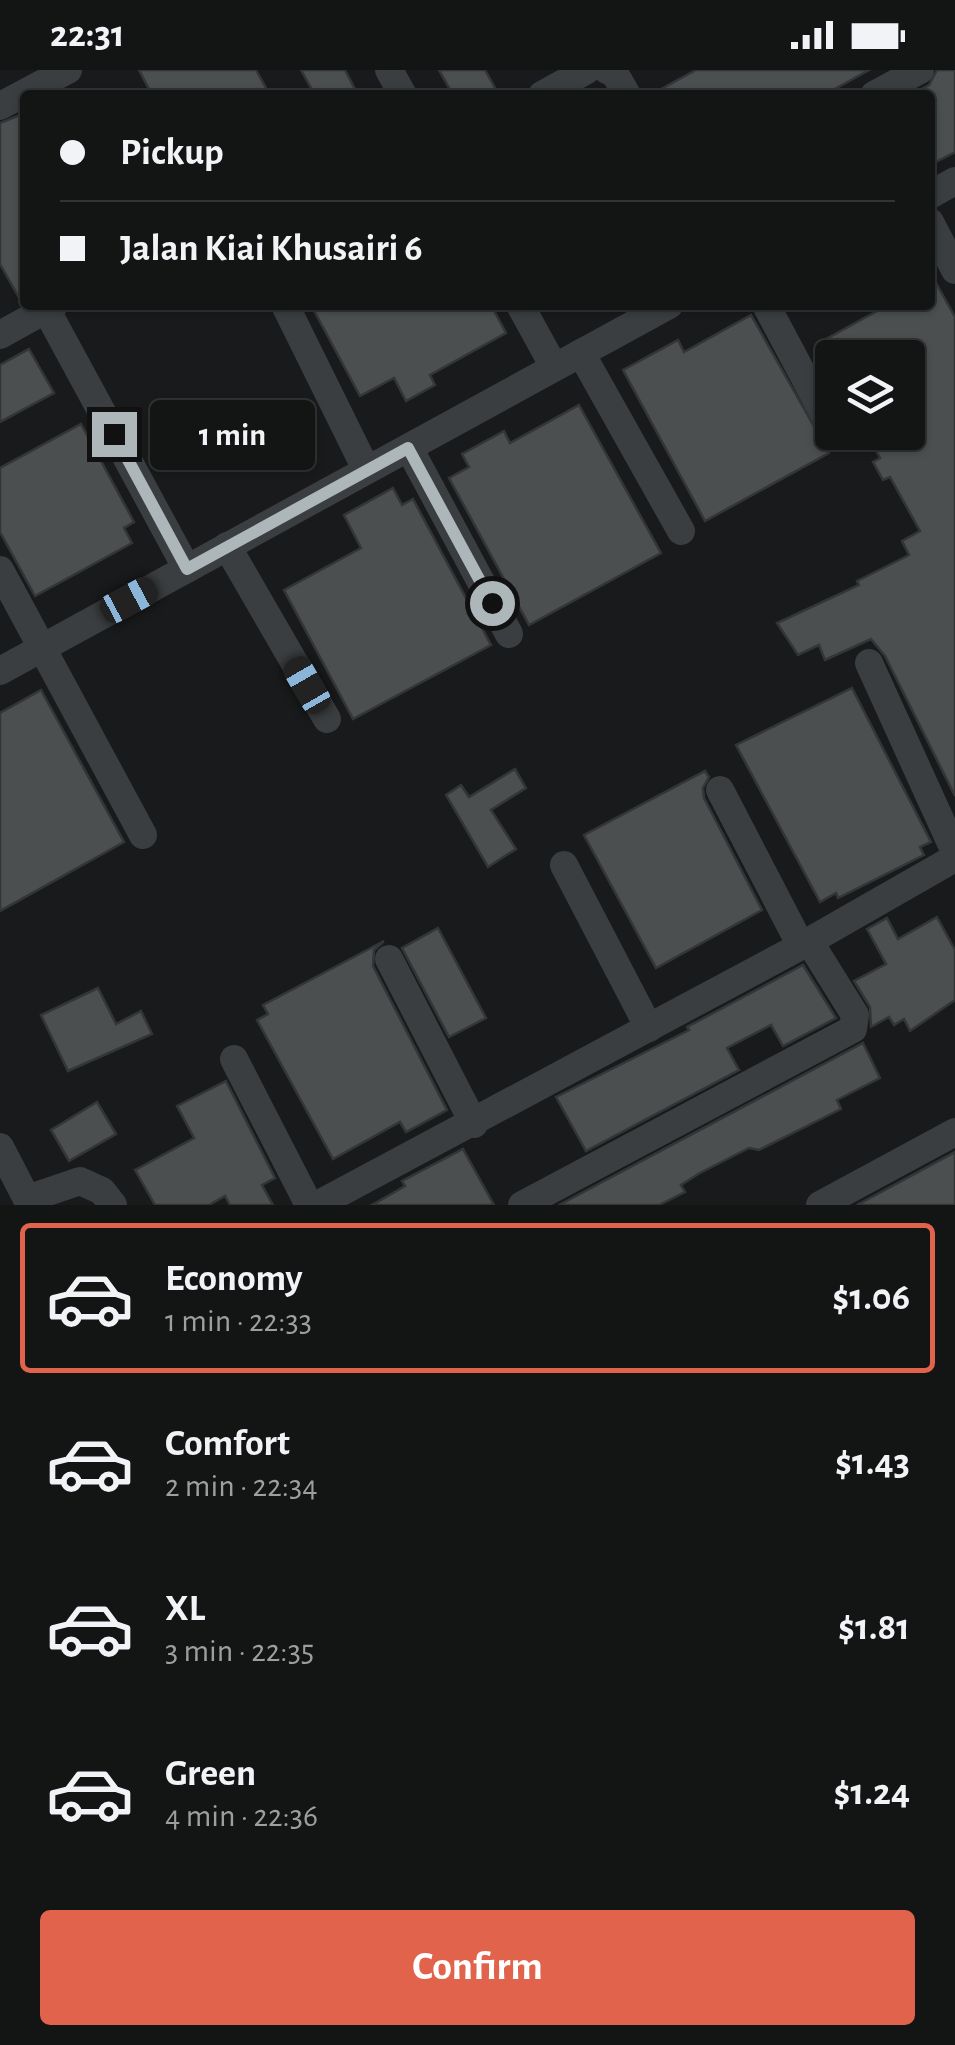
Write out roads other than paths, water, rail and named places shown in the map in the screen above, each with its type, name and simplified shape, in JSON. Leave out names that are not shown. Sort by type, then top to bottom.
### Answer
[{"type":"street","points":[[30,90],[68,70]]},
{"type":"street","points":[[551,90],[588,70]]},
{"type":"street","points":[[606,70],[616,74],[624,90]]},
{"type":"street","points":[[883,90],[920,70]]},
{"type":"street","points":[[935,232],[955,270]]},
{"type":"street","points":[[0,335],[45,310]]},
{"type":"street","points":[[52,310],[187,569]]},
{"type":"street","points":[[288,310],[366,469]]},
{"type":"street","points":[[523,310],[553,366]]},
{"type":"street","points":[[0,671],[660,310]]},
{"type":"street","points":[[769,310],[815,397]]},
{"type":"street","points":[[581,353],[681,531]]},
{"type":"street","points":[[408,448],[509,634]]},
{"type":"street","points":[[228,546],[327,719]]},
{"type":"street","points":[[0,570],[143,835]]},
{"type":"street","points":[[317,1205],[372,1192],[474,1124],[805,944],[951,858],[869,663]]},
{"type":"street","points":[[522,1205],[853,1028],[855,1015],[805,944],[720,790]]},
{"type":"street","points":[[564,865],[648,1028]]},
{"type":"street","points":[[389,959],[474,1124]]},
{"type":"street","points":[[234,1059],[309,1205]]},
{"type":"street","points":[[820,1205],[955,1132]]},
{"type":"street","points":[[0,1147],[29,1202],[80,1181],[102,1191],[113,1205]]}]
